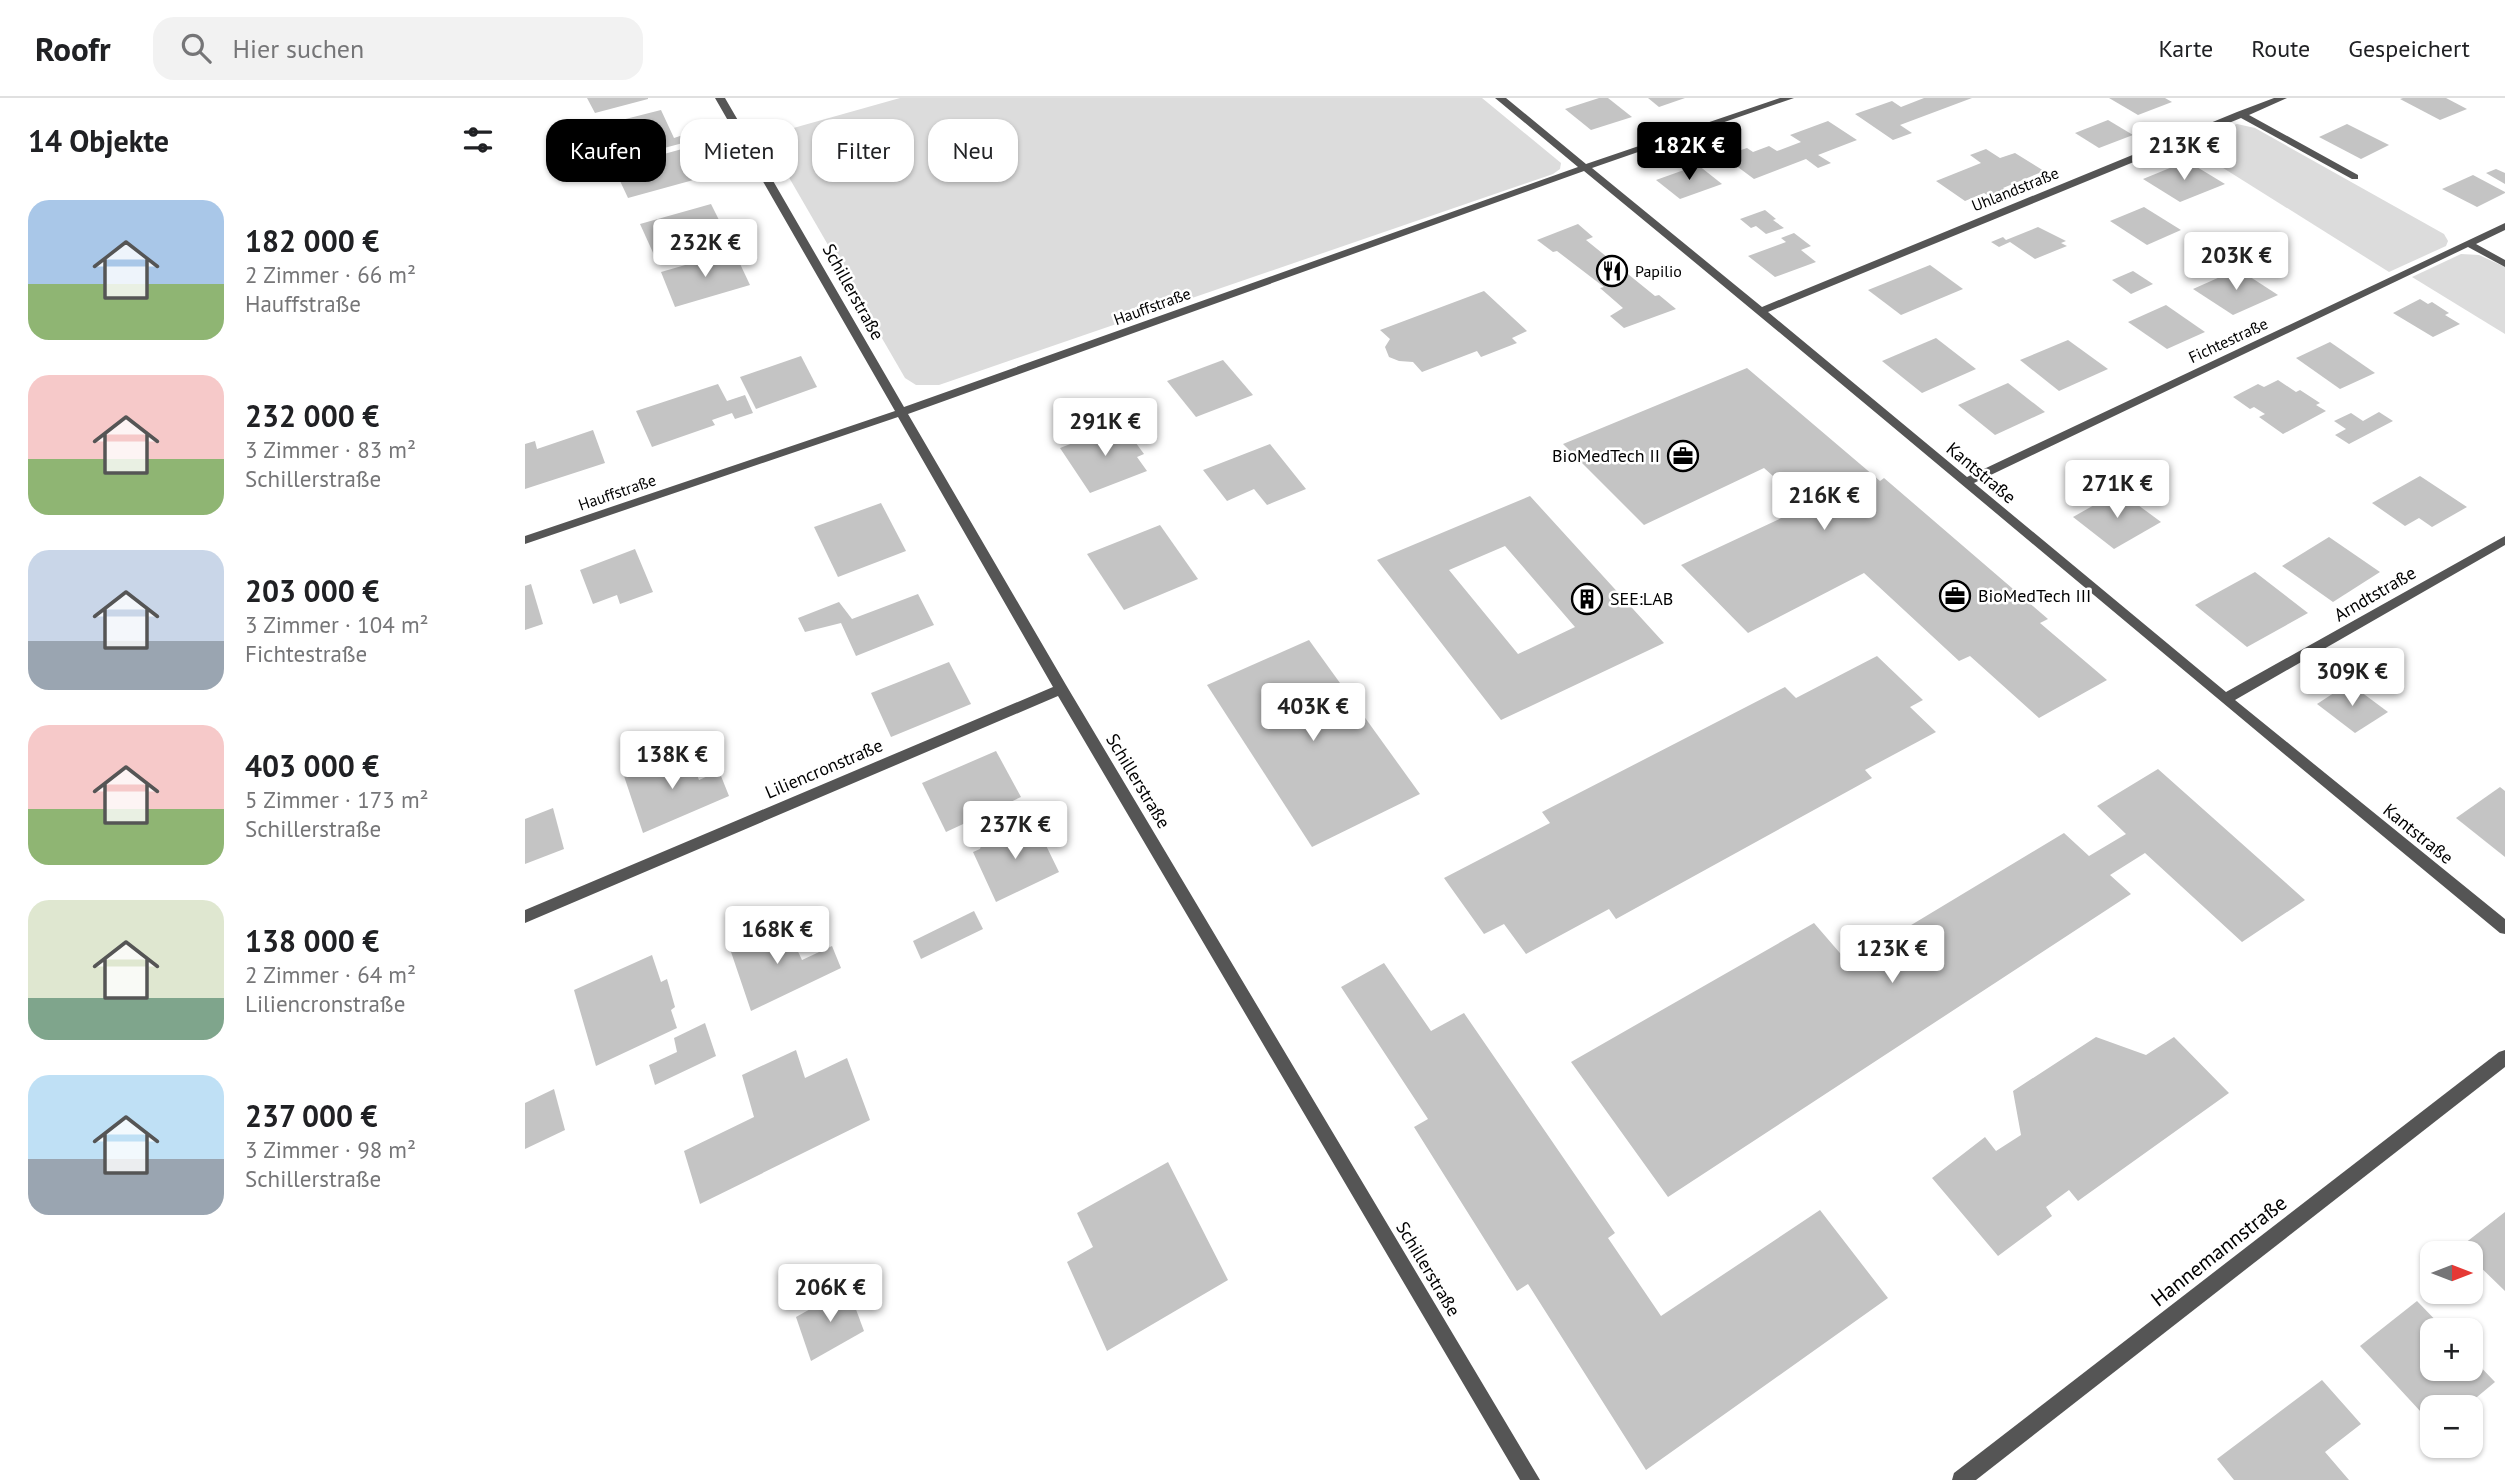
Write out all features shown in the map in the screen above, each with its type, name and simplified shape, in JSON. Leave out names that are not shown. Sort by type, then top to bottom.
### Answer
[{"type":"street","name":"Schillerstraße","points":[[720,98],[899,413],[1531,1480]]},
{"type":"street","name":"Kantstraße","points":[[1500,98],[2505,928]]},
{"type":"street","name":"Hauffstraße","points":[[525,540],[899,413],[1583,168],[1789,98]]},
{"type":"street","name":"Uhlandstraße","points":[[1761,311],[2282,98]]},
{"type":"street","points":[[2241,114],[2355,177]]},
{"type":"street","name":"Fichtestraße","points":[[1965,483],[2505,226]]},
{"type":"street","points":[[2468,243],[2505,264]]},
{"type":"street","name":"Arndtstraße","points":[[2225,699],[2505,540]]},
{"type":"street","name":"Liliencronstraße","points":[[525,917],[1061,689]]},
{"type":"street","name":"Hannemannstraße","points":[[1961,1480],[2505,1057]]},
{"type":"shaded area","points":[[900,98],[1482,98],[1561,163],[1560,169],[1553,174],[939,385],[916,385],[905,378],[792,182],[798,182],[798,127],[812,123],[812,182],[914,182],[914,119],[825,119]]},
{"type":"shaded area","points":[[2237,124],[2255,128],[2444,234],[2448,241],[2446,246],[2389,272],[2185,144]]},
{"type":"shaded area","points":[[2461,254],[2479,255],[2505,267],[2505,334],[2412,277]]},
{"type":"building","points":[[587,98],[648,98],[648,99],[595,113]]},
{"type":"building","points":[[1599,98],[1608,98],[1632,117],[1591,130],[1565,109]]},
{"type":"building","points":[[1648,98],[1685,98],[1659,107]]},
{"type":"building","points":[[1924,98],[1972,98],[1900,125],[1912,133],[1893,140],[1855,114],[1892,101],[1901,107]]},
{"type":"building","points":[[2109,98],[2165,98],[2172,102],[2138,115]]},
{"type":"building","points":[[2446,98],[2467,109],[2440,120],[2400,99]]},
{"type":"building","points":[[661,110],[665,119],[626,119]]},
{"type":"building","points":[[2108,120],[2133,135],[2099,148],[2075,133]]},
{"type":"building","points":[[666,121],[674,138],[680,136],[680,144],[666,148]]},
{"type":"building","points":[[1828,121],[1857,140],[1818,155],[1831,163],[1818,168],[1806,159],[1754,179],[1723,156],[1747,148],[1753,152],[1769,146],[1777,151],[1801,142],[1790,135]]},
{"type":"building","points":[[2347,124],[2389,145],[2361,159],[2319,137]]},
{"type":"building","points":[[1986,149],[2000,158],[2015,153],[2044,171],[2003,188],[2013,194],[1997,201],[1984,193],[1965,201],[1936,181],[1981,163],[1970,155]]},
{"type":"building","points":[[680,150],[680,182],[686,182],[628,198],[621,182],[666,182],[666,153]]},
{"type":"building","points":[[2187,161],[2225,184],[2180,202],[2143,179]]},
{"type":"building","points":[[1698,165],[1722,184],[1680,199],[1656,180]]},
{"type":"building","points":[[2496,169],[2505,173],[2505,184],[2486,173]]},
{"type":"building","points":[[2473,175],[2505,193],[2477,207],[2442,189]]},
{"type":"building","points":[[711,204],[727,236],[655,257],[640,224]]},
{"type":"building","points":[[2144,207],[2181,230],[2147,245],[2110,221]]},
{"type":"building","points":[[1765,210],[1784,228],[1766,234],[1756,226],[1751,228],[1740,219]]},
{"type":"building","points":[[1578,224],[1593,237],[1586,240],[1655,296],[1659,295],[1676,309],[1624,328],[1610,316],[1623,308],[1600,288],[1604,287],[1557,251],[1553,252],[1537,240]]},
{"type":"building","points":[[2038,227],[2066,241],[2061,243],[2067,246],[2035,259],[2010,242],[1999,247],[1991,242],[2003,237],[2006,240]]},
{"type":"building","points":[[1794,233],[1811,246],[1801,250],[1816,262],[1775,277],[1748,256],[1786,242],[1781,238]]},
{"type":"building","points":[[734,251],[750,285],[675,307],[661,272]]},
{"type":"building","points":[[1930,265],[1963,289],[1901,315],[1868,290]]},
{"type":"building","points":[[2238,269],[2278,295],[2233,315],[2193,289]]},
{"type":"building","points":[[2133,271],[2153,284],[2131,294],[2112,280]]},
{"type":"building","points":[[1484,291],[1527,331],[1512,338],[1517,343],[1481,357],[1477,351],[1422,372],[1413,362],[1389,357],[1385,347],[1390,339],[1380,330]]},
{"type":"building","points":[[2420,299],[2428,304],[2432,302],[2449,313],[2445,315],[2460,324],[2433,337],[2393,313]]},
{"type":"building","points":[[2166,305],[2205,332],[2167,349],[2128,322]]},
{"type":"building","points":[[1936,338],[1976,369],[1922,393],[1882,361]]},
{"type":"building","points":[[2068,340],[2108,369],[2059,391],[2020,360]]},
{"type":"building","points":[[2330,342],[2375,373],[2340,389],[2296,358]]},
{"type":"building","points":[[801,356],[817,387],[756,409],[740,377]]},
{"type":"building","points":[[1223,360],[1253,395],[1196,417],[1167,381]]},
{"type":"building","name":"BioMedTech III","points":[[1747,368],[1880,481],[1884,478],[2048,619],[2040,623],[2107,680],[2039,718],[1970,656],[1959,661],[1864,573],[1748,633],[1681,565],[1807,506],[1764,468],[1644,525],[1563,444]]},
{"type":"building","points":[[2278,380],[2296,392],[2300,390],[2320,403],[2316,405],[2326,411],[2283,434],[2259,417],[2265,414],[2254,407],[2250,409],[2233,397],[2258,384],[2264,387]]},
{"type":"building","points":[[2008,383],[2045,412],[1995,435],[1958,405]]},
{"type":"building","points":[[718,384],[727,401],[745,395],[753,413],[735,419],[732,413],[712,420],[715,425],[652,447],[636,411]]},
{"type":"building","points":[[2379,412],[2393,421],[2349,444],[2335,435],[2346,429],[2334,421],[2351,413],[2363,421]]},
{"type":"building","points":[[1122,424],[1144,454],[1137,457],[1147,471],[1090,493],[1060,448]]},
{"type":"building","points":[[593,430],[605,463],[525,489],[525,444],[535,441],[537,449]]},
{"type":"building","points":[[1270,444],[1306,489],[1267,505],[1254,489],[1227,501],[1203,470]]},
{"type":"building","points":[[2420,476],[2467,507],[2432,527],[2419,518],[2405,526],[2372,503]]},
{"type":"building","points":[[2119,491],[2161,522],[2114,549],[2073,517]]},
{"type":"building","name":"SEE:LAB","points":[[1530,496],[1664,643],[1501,720],[1377,560]],"holes":[[[1505,546],[1575,627],[1518,654],[1449,570]]]},
{"type":"building","points":[[881,503],[906,551],[838,577],[814,527]]},
{"type":"building","points":[[1160,525],[1198,579],[1124,610],[1087,554]]},
{"type":"building","points":[[2329,537],[2380,572],[2333,602],[2282,566]]},
{"type":"building","points":[[635,549],[653,592],[620,604],[617,595],[593,604],[580,570]]},
{"type":"building","points":[[2255,572],[2308,613],[2247,647],[2195,605]]},
{"type":"building","points":[[531,584],[543,624],[525,630],[525,586]]},
{"type":"building","points":[[918,594],[934,625],[856,656],[841,623],[805,632],[798,618],[839,602],[852,619]]},
{"type":"building","points":[[1309,640],[1420,794],[1312,847],[1207,685]]},
{"type":"building","points":[[1877,656],[1923,700],[1910,707],[1936,732],[1865,770],[1872,778],[1616,919],[1609,909],[1526,954],[1504,924],[1484,934],[1444,878],[1550,823],[1542,812],[1785,687],[1796,698]]},
{"type":"building","points":[[949,662],[971,704],[891,737],[871,693]]},
{"type":"building","points":[[2349,683],[2388,712],[2355,733],[2317,704]]},
{"type":"building","points":[[688,750],[699,780],[719,771],[729,796],[643,833],[624,776]]},
{"type":"building","points":[[996,751],[1021,797],[946,832],[922,783]]},
{"type":"building","points":[[2158,769],[2305,900],[2242,942],[2145,853],[2110,875],[2131,894],[1668,1197],[1571,1062],[1814,923],[1852,967],[1883,942],[2064,833],[2089,856],[2126,834],[2097,806]]},
{"type":"building","points":[[2500,787],[2505,791],[2505,857],[2456,818]]},
{"type":"building","points":[[553,808],[564,849],[525,864],[525,819]]},
{"type":"building","points":[[1035,823],[1059,872],[996,902],[973,852],[980,849],[982,843],[1005,831],[1013,833]]},
{"type":"building","points":[[974,911],[983,929],[921,959],[913,941]]},
{"type":"building","points":[[784,922],[802,960],[832,946],[841,968],[751,1011],[729,946]]},
{"type":"building","points":[[652,955],[661,982],[667,979],[675,1007],[671,1010],[677,1028],[596,1066],[574,990]]},
{"type":"building","points":[[1384,963],[1431,1031],[1464,1013],[1615,1233],[1608,1238],[1661,1316],[1820,1210],[1888,1298],[1646,1470],[1528,1284],[1517,1291],[1414,1127],[1428,1119],[1341,987]]},
{"type":"building","points":[[705,1023],[716,1056],[655,1085],[649,1065],[677,1052],[674,1038]]},
{"type":"building","points":[[2096,1037],[2146,1055],[2174,1037],[2229,1093],[2078,1201],[2069,1190],[2046,1207],[2052,1216],[1998,1256],[1932,1178],[1985,1137],[1996,1151],[2021,1135],[2013,1091]]},
{"type":"building","points":[[796,1050],[805,1078],[847,1058],[870,1120],[700,1204],[684,1151],[754,1117],[742,1075]]},
{"type":"building","points":[[554,1089],[565,1130],[525,1149],[525,1103]]},
{"type":"building","points":[[1168,1162],[1228,1280],[1107,1351],[1067,1262],[1093,1247],[1077,1213]]},
{"type":"building","points":[[2505,1212],[2505,1291],[2483,1270],[2483,1241],[2468,1241]]},
{"type":"building","points":[[848,1288],[864,1331],[811,1361],[796,1317]]},
{"type":"building","points":[[2417,1301],[2433,1318],[2420,1318],[2420,1381],[2483,1381],[2483,1370],[2495,1382],[2479,1395],[2420,1395],[2420,1411],[2360,1346]]},
{"type":"building","points":[[2322,1380],[2361,1424],[2325,1452],[2349,1480],[2234,1480],[2217,1459]]},
{"type":"place","name":"Papilio","points":[[1612,271]]},
{"type":"place","name":"BioMedTech II","points":[[1683,456]]},
{"type":"place","name":"BioMedTech III","points":[[1955,596]]},
{"type":"place","name":"SEE:LAB","points":[[1587,599]]}]
